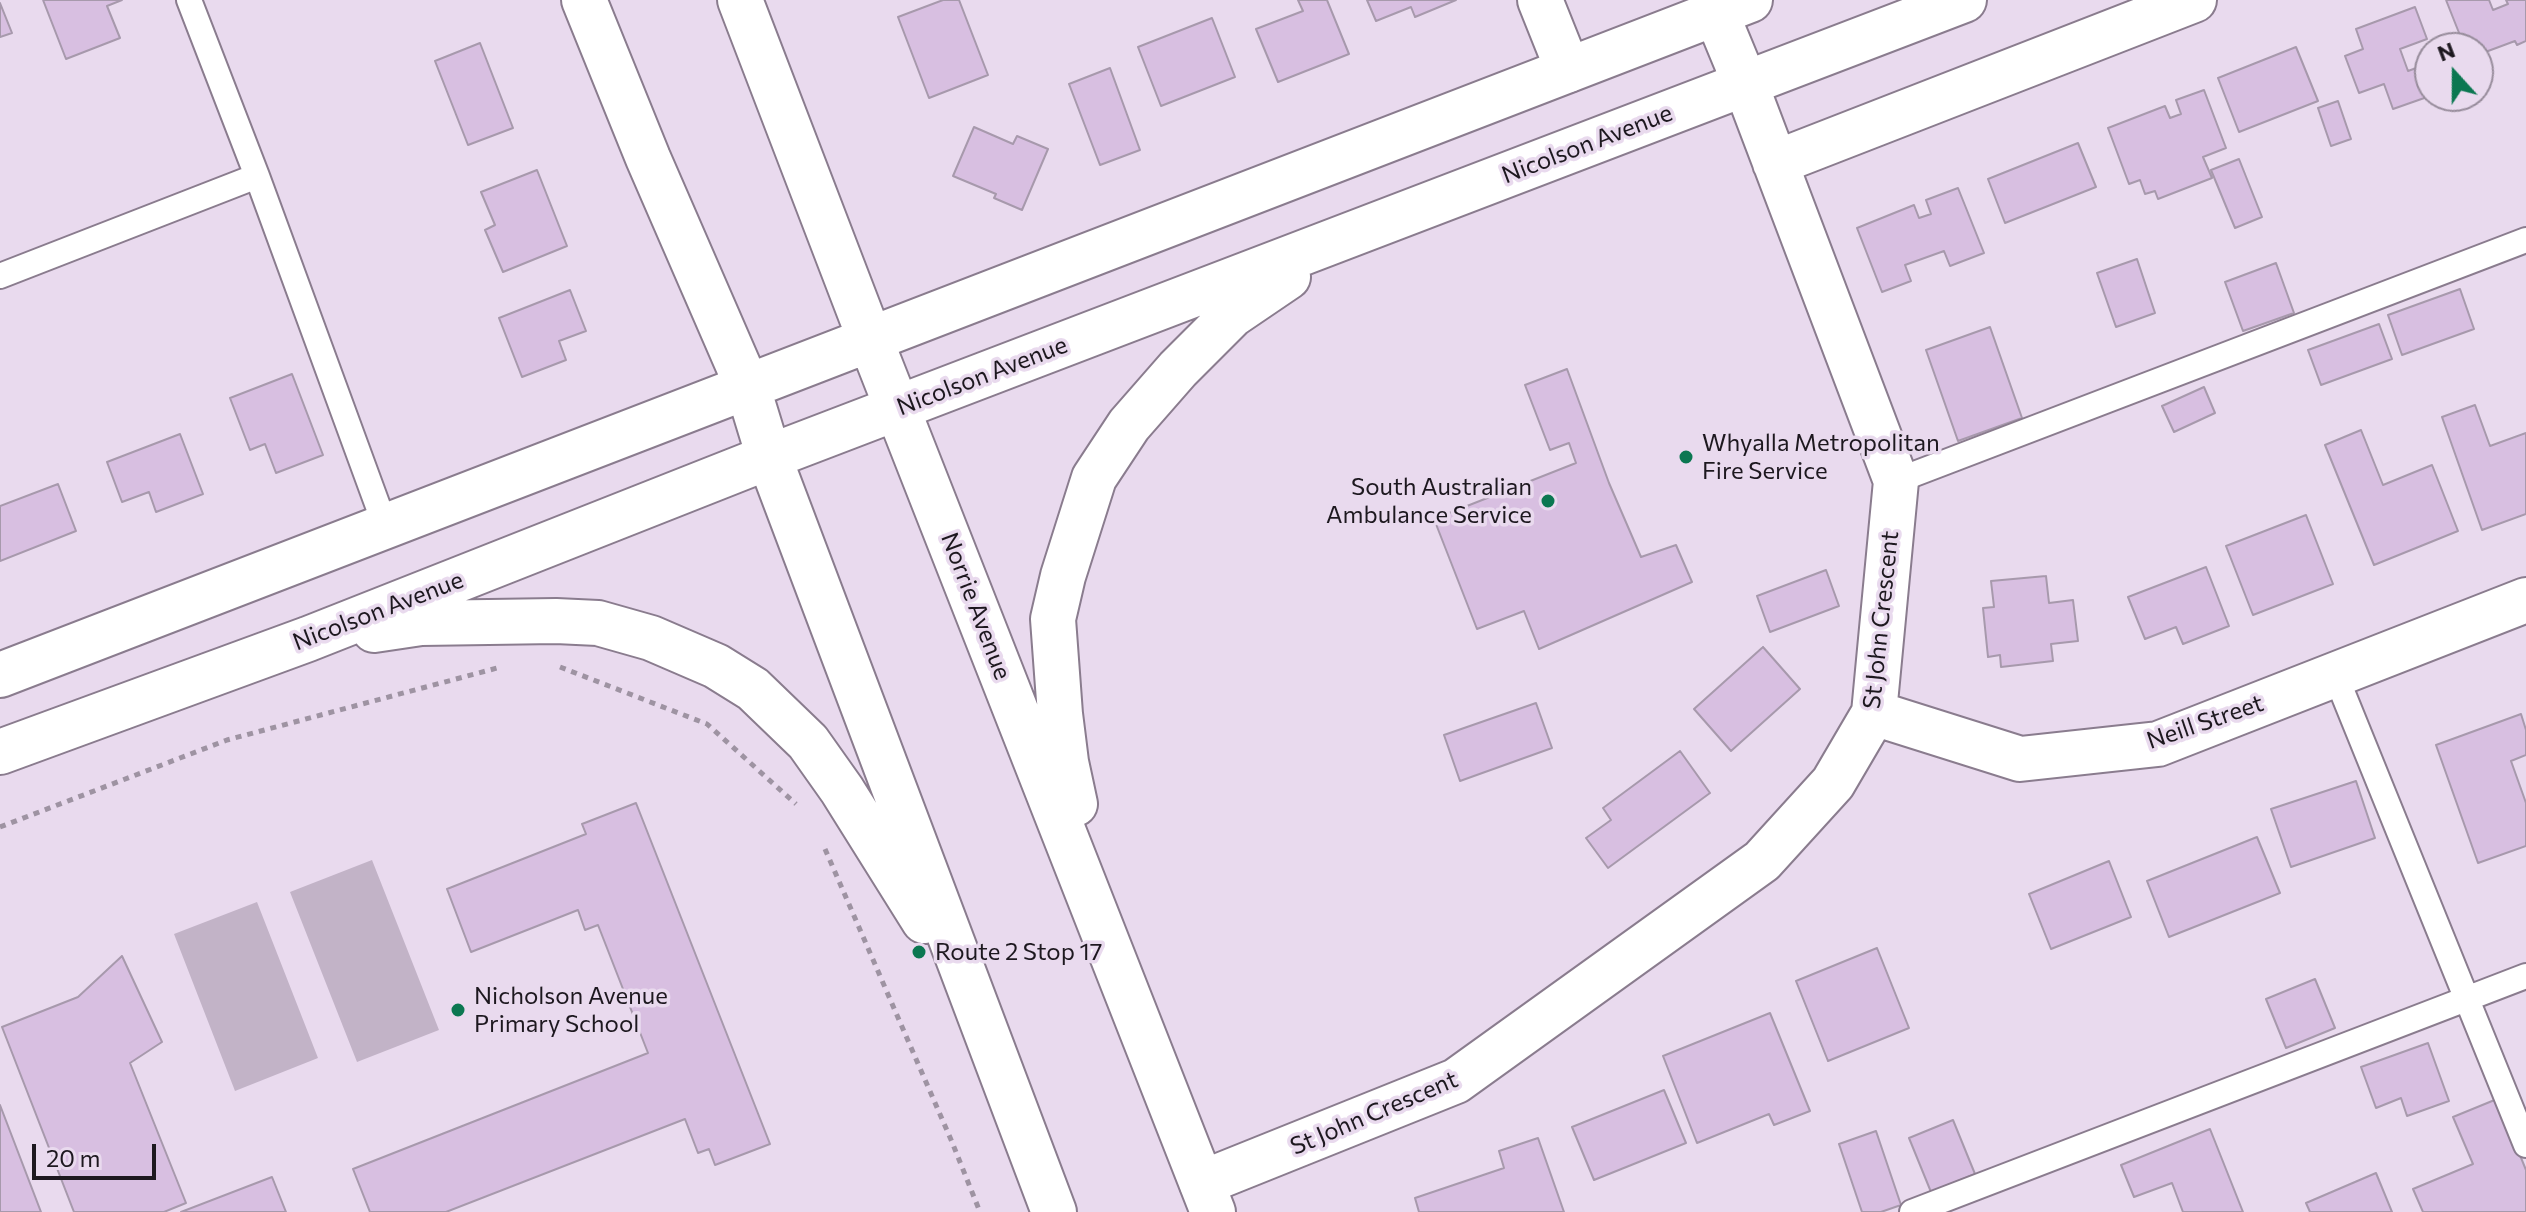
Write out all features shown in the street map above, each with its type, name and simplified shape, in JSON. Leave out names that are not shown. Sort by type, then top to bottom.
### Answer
[{"type":"main road","points":[[584,0],[648,158],[748,388],[769,457],[1054,1212]]},
{"type":"main road","points":[[1540,0],[1568,70]]},
{"type":"main road","name":"Nicolson Avenue","points":[[0,752],[308,639],[769,457],[1964,0]]},
{"type":"main road","points":[[1775,163],[2194,0]]},
{"type":"main road","name":"Norrie Avenue","points":[[746,2],[870,339],[1208,1198]]},
{"type":"main road","points":[[0,675],[1733,7]]},
{"type":"main road","name":"St John Crescent","points":[[1208,1198],[1456,1081],[1762,861],[1833,783],[1874,713],[1896,481],[1745,83],[1733,7]]},
{"type":"main road","points":[[1104,931],[1066,762],[1053,619],[1063,576],[1094,478],[1129,425],[1178,369],[1232,315],[1349,235]]},
{"type":"main road","name":"Neill Street","points":[[1874,713],[2020,759],[2158,744],[2526,600]]},
{"type":"main road","points":[[308,639],[421,623],[598,623],[651,638],[716,666],[753,689],[808,742],[842,790],[974,1002]]},
{"type":"lane","points":[[189,0],[386,528]]},
{"type":"lane","points":[[0,276],[257,176]]},
{"type":"lane","points":[[1896,481],[2526,240]]},
{"type":"lane","points":[[2335,674],[2526,1145]]},
{"type":"lane","points":[[1912,1212],[2526,976]]},
{"type":"path","points":[[550,663],[707,724],[799,807]]},
{"type":"path","points":[[0,827],[227,740],[506,665]]},
{"type":"path","points":[[823,846],[980,1212]]},
{"type":"shaded area","points":[[372,860],[439,1030],[357,1062],[290,892]]},
{"type":"shaded area","points":[[257,902],[318,1058],[235,1091],[174,934]]},
{"type":"building","points":[[43,0],[122,0],[107,6],[120,38],[66,59]]},
{"type":"building","points":[[943,0],[959,0],[988,75],[929,98],[898,17]]},
{"type":"building","points":[[1298,0],[1327,0],[1349,54],[1278,82],[1256,29],[1303,11]]},
{"type":"building","points":[[1367,0],[1456,0],[1415,17],[1411,7],[1376,21]]},
{"type":"building","points":[[2446,0],[2489,0],[2493,10],[2508,4],[2506,0],[2526,0],[2526,41],[2517,45],[2515,41],[2494,49],[2494,32],[2459,32]]},
{"type":"building","points":[[0,3],[12,33],[0,37]]},
{"type":"building","points":[[2415,7],[2424,32],[2414,32],[2414,44],[2400,49],[2408,71],[2414,69],[2414,102],[2393,109],[2384,84],[2359,93],[2345,56],[2363,49],[2356,29]]},
{"type":"building","points":[[1212,18],[1235,77],[1161,106],[1138,47]]},
{"type":"building","points":[[480,43],[513,128],[468,145],[435,61]]},
{"type":"building","points":[[2296,47],[2318,101],[2239,132],[2218,78]]},
{"type":"building","points":[[1110,68],[1140,150],[1100,165],[1069,84]]},
{"type":"building","points":[[2204,90],[2226,148],[2203,157],[2212,178],[2158,199],[2155,191],[2145,194],[2140,180],[2129,184],[2108,128],[2165,106],[2170,118],[2181,114],[2176,100]]},
{"type":"building","points":[[2338,101],[2351,139],[2331,146],[2318,108]]},
{"type":"building","points":[[974,127],[1013,144],[1017,136],[1048,149],[1022,210],[994,198],[996,194],[953,176]]},
{"type":"building","points":[[2078,143],[2096,187],[2005,223],[1988,179]]},
{"type":"building","points":[[2239,159],[2262,217],[2235,228],[2211,170]]},
{"type":"building","points":[[537,170],[567,246],[503,272],[485,230],[495,225],[481,192]]},
{"type":"building","points":[[1958,188],[1984,253],[1950,266],[1944,251],[1905,265],[1911,281],[1882,292],[1857,228],[1914,205],[1919,218],[1931,214],[1926,200]]},
{"type":"building","points":[[2137,259],[2155,313],[2116,327],[2097,273]]},
{"type":"building","points":[[2276,263],[2294,313],[2243,331],[2225,282]]},
{"type":"building","points":[[2460,289],[2474,329],[2402,355],[2388,315]]},
{"type":"building","points":[[570,290],[586,331],[559,341],[566,360],[522,377],[499,318]]},
{"type":"building","points":[[2379,324],[2392,359],[2321,385],[2308,350]]},
{"type":"building","points":[[1990,327],[2022,418],[1958,441],[1926,350]]},
{"type":"building","name":"South Australian Ambulance Service","points":[[1567,369],[1609,483],[1641,557],[1676,545],[1692,582],[1539,649],[1524,611],[1477,629],[1434,519],[1576,463],[1569,443],[1550,450],[1525,385]]},
{"type":"building","points":[[292,374],[323,455],[276,473],[265,444],[250,450],[230,398]]},
{"type":"building","points":[[2204,387],[2215,413],[2174,432],[2162,406]]},
{"type":"building","points":[[2475,405],[2490,446],[2526,433],[2526,514],[2482,530],[2442,417]]},
{"type":"building","points":[[2361,430],[2383,485],[2432,465],[2458,531],[2374,565],[2325,445]]},
{"type":"building","points":[[180,434],[203,494],[156,512],[149,492],[122,502],[107,462]]},
{"type":"building","points":[[58,484],[76,531],[0,561],[0,506]]},
{"type":"building","points":[[2306,515],[2333,584],[2253,615],[2226,546]]},
{"type":"building","points":[[2206,567],[2229,626],[2183,644],[2176,627],[2145,639],[2128,597]]},
{"type":"building","points":[[1826,570],[1839,606],[1770,632],[1757,596]]},
{"type":"building","points":[[2046,576],[2049,603],[2073,600],[2078,641],[2051,644],[2053,661],[2001,667],[2000,655],[1988,657],[1983,608],[1994,607],[1991,581]]},
{"type":"building","points":[[1763,647],[1800,689],[1731,751],[1694,709]]},
{"type":"building","points":[[1536,703],[1552,748],[1460,781],[1444,735]]},
{"type":"building","points":[[2521,714],[2526,730],[2526,755],[2511,761],[2526,803],[2526,846],[2478,863],[2436,745]]},
{"type":"building","points":[[1680,751],[1710,793],[1608,868],[1586,838],[1611,820],[1603,808]]},
{"type":"building","points":[[2356,781],[2375,838],[2291,867],[2271,809]]},
{"type":"building","points":[[636,803],[770,1144],[715,1165],[709,1149],[698,1153],[685,1119],[446,1212],[370,1212],[353,1169],[648,1053],[598,925],[585,930],[578,910],[471,952],[447,889],[586,834],[582,824]]},
{"type":"building","points":[[2257,837],[2280,893],[2169,937],[2147,881]]},
{"type":"building","points":[[2109,861],[2131,917],[2051,949],[2029,894]]},
{"type":"building","points":[[1877,948],[1909,1028],[1828,1061],[1796,981]]},
{"type":"building","points":[[122,956],[162,1042],[130,1063],[186,1203],[164,1212],[74,1212],[2,1027],[78,997]]},
{"type":"building","points":[[2315,979],[2335,1028],[2286,1048],[2266,999]]},
{"type":"building","points":[[1770,1013],[1810,1111],[1774,1125],[1769,1114],[1697,1143],[1663,1056]]},
{"type":"building","points":[[2428,1043],[2449,1101],[2407,1116],[2401,1098],[2376,1108],[2361,1067]]},
{"type":"building","points":[[1664,1090],[1686,1143],[1594,1180],[1572,1127]]},
{"type":"building","points":[[2497,1099],[2526,1170],[2526,1212],[2423,1212],[2413,1189],[2473,1164],[2453,1117]]},
{"type":"building","points":[[0,1105],[41,1212],[0,1212]]},
{"type":"building","points":[[1953,1120],[1975,1174],[1931,1192],[1909,1138]]},
{"type":"building","points":[[2210,1129],[2243,1212],[2183,1212],[2172,1183],[2134,1197],[2121,1165]]},
{"type":"building","points":[[1876,1131],[1901,1205],[1881,1212],[1862,1212],[1839,1144]]},
{"type":"building","points":[[1538,1138],[1564,1212],[1419,1212],[1415,1198],[1504,1168],[1499,1151]]},
{"type":"building","points":[[2376,1173],[2392,1212],[2310,1212],[2306,1203]]},
{"type":"building","points":[[272,1177],[286,1212],[181,1212]]},
{"type":"place","name":"Whyalla Metropolitan Fire Service","points":[[1686,457]]},
{"type":"place","name":"South Australian Ambulance Service","points":[[1548,501]]},
{"type":"place","name":"Route 2 Stop 17","points":[[919,952]]},
{"type":"place","name":"Nicholson Avenue Primary School","points":[[458,1010]]}]
